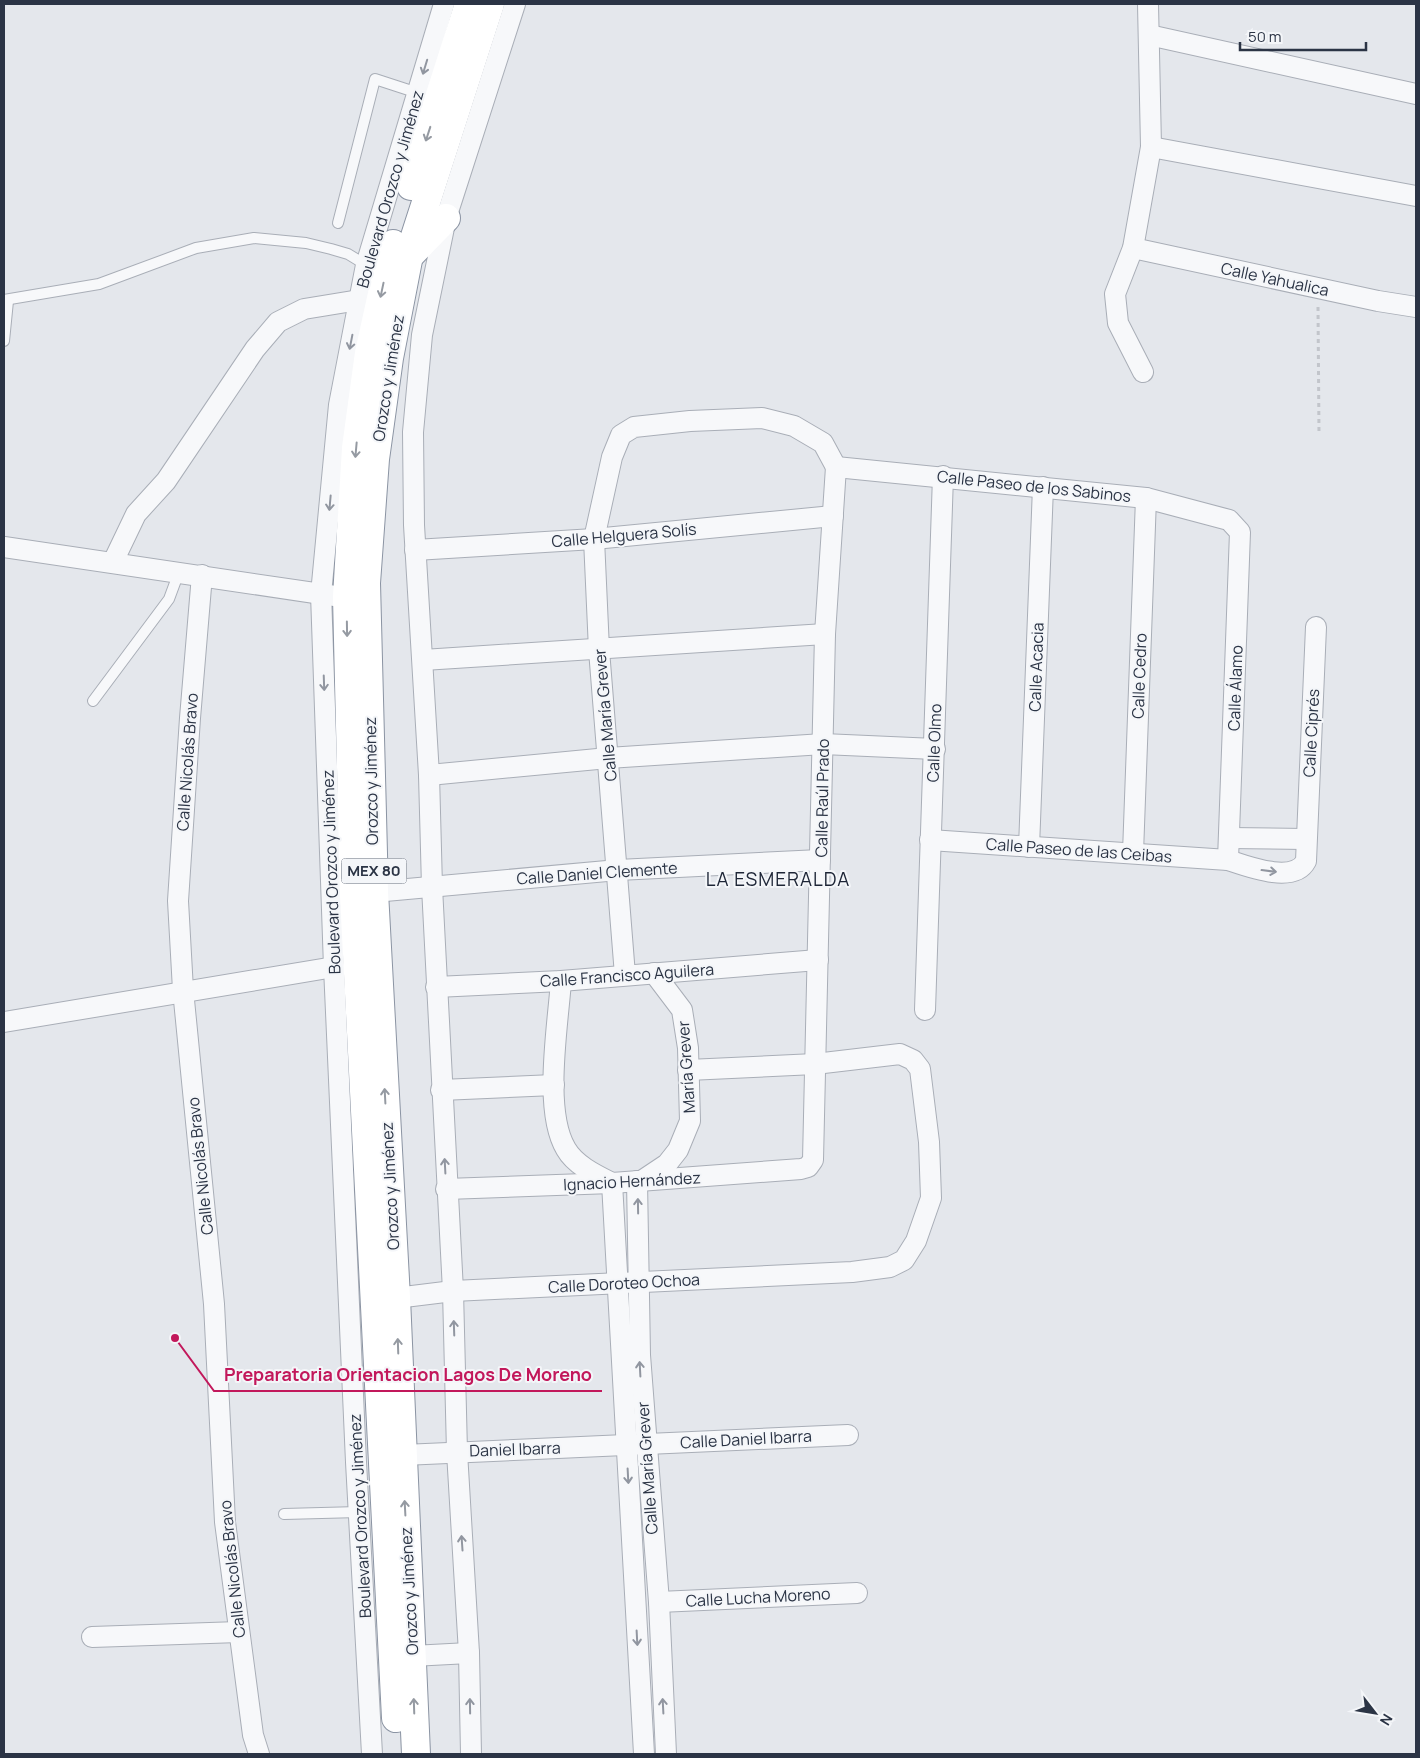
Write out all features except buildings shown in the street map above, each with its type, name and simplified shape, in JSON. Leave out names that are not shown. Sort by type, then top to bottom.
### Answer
[{"type":"highway","name":"Orozco y Jiménez","points":[[398,1754],[354,895],[334,596],[369,353],[390,254],[428,96],[444,43],[469,4]]},
{"type":"highway","name":"Orozco y Jiménez","points":[[416,1754],[396,1298],[374,892],[366,583],[375,458],[389,358],[409,255],[490,4]]},
{"type":"highway","points":[[409,255],[446,218]]},
{"type":"street","points":[[444,4],[444,43]]},
{"type":"street","name":"MEX 80","points":[[471,1754],[470,1653],[457,1452],[452,1291],[436,987],[423,660],[415,550],[413,432],[422,335],[446,218],[515,4]]},
{"type":"street","points":[[1143,372],[1118,322],[1115,294],[1133,248],[1151,147],[1148,4]]},
{"type":"street","points":[[1149,35],[1416,94]]},
{"type":"street","name":"Boulevard Orozco y Jiménez","points":[[372,1754],[334,967],[334,596],[339,405],[366,265],[428,96]]},
{"type":"street","points":[[1151,147],[1416,196]]},
{"type":"street","name":"Calle Yahualica","points":[[1133,248],[1416,308]]},
{"type":"street","points":[[113,562],[136,514],[166,481],[254,349],[278,322],[304,309],[360,300]]},
{"type":"street","name":"Calle María Grever","points":[[626,975],[599,650],[594,539],[612,457],[622,435],[634,427],[690,421],[762,418],[794,426],[823,443],[836,466]]},
{"type":"street","name":"Calle Paseo de los Sabinos","points":[[836,466],[1146,498],[1229,520]]},
{"type":"street","name":"Calle Raúl Prado","points":[[813,1160],[825,634],[836,466]]},
{"type":"street","name":"Calle Olmo","points":[[925,1010],[944,476]]},
{"type":"street","name":"Calle Acacia","points":[[1029,847],[1043,487]]},
{"type":"street","name":"Calle Cedro","points":[[1133,853],[1146,498]]},
{"type":"street","name":"Calle Helguera Solís","points":[[415,550],[594,539],[833,516]]},
{"type":"street","name":"Calle Álamo","points":[[1228,860],[1240,532],[1229,520]]},
{"type":"street","points":[[4,547],[334,596]]},
{"type":"street","name":"Calle Nicolás Bravo","points":[[202,575],[178,901],[183,990],[214,1304],[225,1522],[253,1735],[259,1754]]},
{"type":"street","name":"Calle Ciprés","points":[[1228,860],[1256,869],[1293,873],[1302,868],[1306,860],[1316,627]]},
{"type":"street","points":[[423,660],[825,634]]},
{"type":"street","points":[[428,774],[608,758],[823,744],[935,749]]},
{"type":"street","points":[[1229,838],[1306,839]]},
{"type":"street","name":"Calle Paseo de las Ceibas","points":[[930,840],[1228,860]]},
{"type":"street","name":"Calle Daniel Clemente","points":[[374,892],[618,870],[820,860]]},
{"type":"street","name":"Calle Francisco Aguilera","points":[[436,987],[561,981],[818,960]]},
{"type":"street","points":[[4,1022],[183,990],[334,967]]},
{"type":"street","name":"María Grever","points":[[639,1181],[667,1164],[678,1150],[690,1121],[688,1070],[682,1010],[654,973]]},
{"type":"street","points":[[561,981],[554,1085],[555,1122],[566,1150],[591,1173],[612,1183]]},
{"type":"street","name":"Calle Doroteo Ochoa","points":[[396,1298],[452,1291],[852,1272],[890,1267],[904,1260],[916,1241],[930,1198],[930,1142],[920,1069],[913,1060],[900,1054],[815,1064]]},
{"type":"street","points":[[688,1070],[815,1064]]},
{"type":"street","points":[[441,1090],[554,1085]]},
{"type":"street","name":"Ignacio Hernández","points":[[446,1189],[612,1183],[801,1169],[808,1167],[813,1160]]},
{"type":"street","name":"Calle María Grever","points":[[639,1181],[640,1355],[636,1444],[644,1754]]},
{"type":"street","name":"Calle María Grever","points":[[612,1183],[617,1284],[636,1444],[658,1602],[666,1754]]},
{"type":"street","name":"Calle Daniel Ibarra","points":[[636,1444],[848,1435]]},
{"type":"street","name":"Daniel Ibarra","points":[[403,1455],[636,1444]]},
{"type":"street","name":"Calle Lucha Moreno","points":[[658,1602],[857,1593]]},
{"type":"street","points":[[92,1637],[239,1632]]},
{"type":"street","points":[[412,1656],[470,1653]]},
{"type":"lane","points":[[338,224],[375,79],[428,96]]},
{"type":"lane","points":[[4,341],[6,300],[99,284],[196,248],[254,238],[306,243],[348,254],[366,265]]},
{"type":"lane","points":[[93,701],[169,599],[179,572]]},
{"type":"lane","points":[[284,1514],[359,1512]]},
{"type":"path","points":[[1318,288],[1319,435]]},
{"type":"place","name":"Preparatoria Orientacion Lagos De Moreno","points":[[175,1338]]},
{"type":"district","name":"LA ESMERALDA","points":[[778,879]]}]
